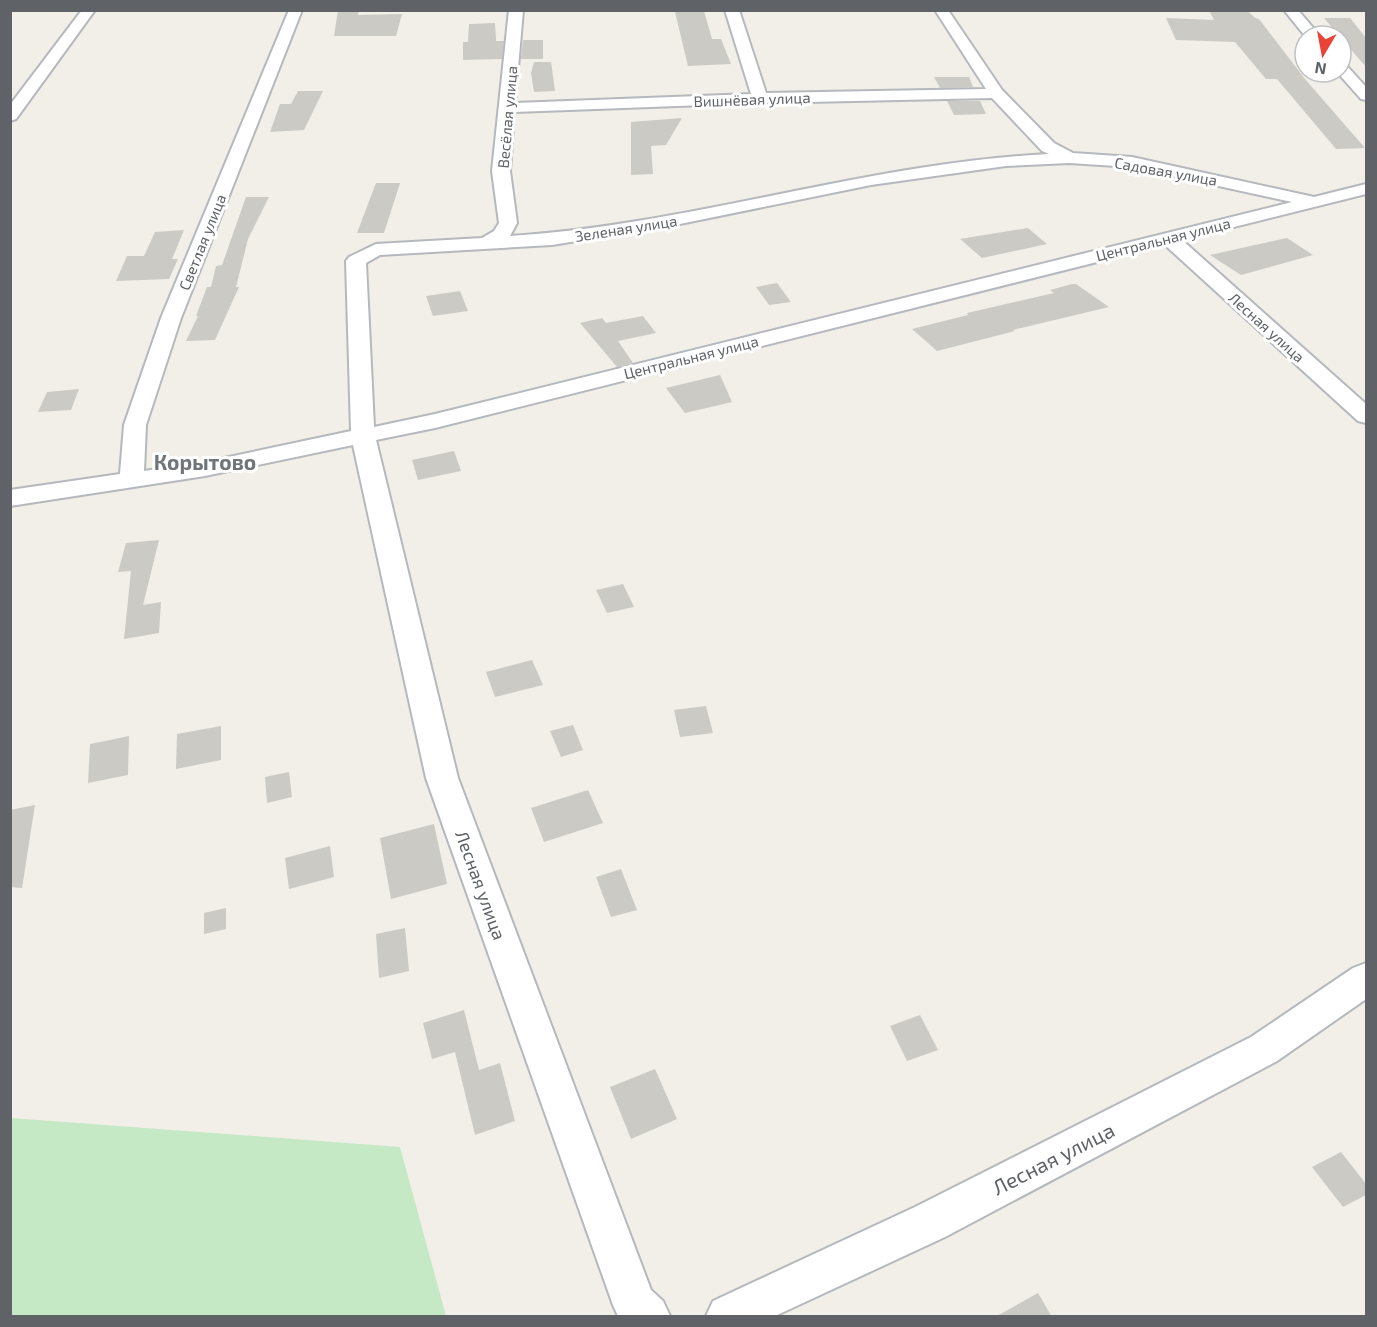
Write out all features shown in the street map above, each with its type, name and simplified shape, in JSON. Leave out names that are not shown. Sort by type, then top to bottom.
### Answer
[{"type":"street","points":[[10,116],[89,10]]},
{"type":"street","name":"Светлая улица","points":[[132,479],[135,425],[168,329],[296,10]]},
{"type":"street","name":"Весёлая улица","points":[[482,245],[501,235],[508,223],[501,171],[516,10]]},
{"type":"street","points":[[732,10],[760,98]]},
{"type":"street","name":"Садовая улица","points":[[941,10],[996,93],[1048,147],[1069,158],[1132,162],[1315,201]]},
{"type":"street","points":[[1290,10],[1302,24]]},
{"type":"street","points":[[1353,81],[1366,96]]},
{"type":"street","name":"Вишнёвая улица","points":[[508,108],[760,98],[996,93]]},
{"type":"street","name":"Зеленая улица","points":[[363,436],[356,261],[376,250],[552,239],[675,220],[871,180],[1006,161],[1069,158]]},
{"type":"street","name":"Центральная улица","points":[[10,498],[205,469],[435,421],[1366,189]]},
{"type":"street","name":"Лесная улица","points":[[1168,238],[1366,416]]},
{"type":"street","name":"Лесная улица","points":[[363,436],[442,778],[635,1305],[648,1317]]},
{"type":"street","name":"Лесная улица","points":[[728,1317],[930,1222],[1264,1049],[1366,979]]},
{"type":"green space","points":[[11,1118],[400,1147],[446,1316],[11,1316]]},
{"type":"building","points":[[338,10],[359,10],[358,15],[402,14],[396,36],[334,36]]},
{"type":"building","points":[[704,11],[712,39],[721,39],[731,64],[688,66],[675,12]]},
{"type":"building","points":[[1210,12],[1249,12],[1259,19],[1293,63],[1293,84],[1309,84],[1365,148],[1336,149],[1277,79],[1266,79],[1235,42],[1176,40],[1166,18],[1214,20]]},
{"type":"building","points":[[1324,18],[1350,18],[1366,38],[1366,67],[1353,52],[1353,24],[1329,24]]},
{"type":"building","points":[[495,23],[496,41],[504,41],[502,59],[463,60],[463,42],[468,42],[469,24]]},
{"type":"building","points":[[523,40],[543,40],[543,59],[521,59]]},
{"type":"building","points":[[534,62],[551,62],[555,91],[534,92],[531,73]]},
{"type":"building","points":[[934,77],[969,77],[973,87],[940,88]]},
{"type":"building","points":[[298,91],[323,91],[304,130],[270,132],[280,104],[291,104]]},
{"type":"building","points":[[947,101],[980,101],[986,114],[954,115]]},
{"type":"building","points":[[682,118],[666,145],[651,146],[653,174],[631,175],[631,122]]},
{"type":"building","points":[[376,183],[400,183],[384,233],[357,233]]},
{"type":"building","points":[[246,197],[269,197],[248,239],[236,287],[239,287],[215,340],[186,341],[198,316],[196,316],[207,287],[211,287],[216,266],[222,265]]},
{"type":"building","points":[[1028,228],[1047,244],[982,258],[960,239]]},
{"type":"building","points":[[184,230],[172,259],[178,259],[169,279],[116,281],[127,256],[144,256],[155,232]]},
{"type":"building","points":[[1287,238],[1313,255],[1241,275],[1210,255]]},
{"type":"building","points":[[777,283],[791,302],[769,305],[756,287]]},
{"type":"building","points":[[1076,284],[1109,307],[937,351],[912,329],[968,315],[967,313],[1054,293],[1050,290]]},
{"type":"building","points":[[460,291],[468,311],[433,316],[426,296]]},
{"type":"building","points":[[643,316],[656,333],[618,341],[633,363],[617,367],[580,323],[602,318],[606,323]]},
{"type":"building","points":[[720,375],[732,402],[685,413],[666,388]]},
{"type":"building","points":[[79,389],[71,410],[38,412],[47,392]]},
{"type":"building","points":[[454,451],[461,471],[418,480],[412,460]]},
{"type":"building","points":[[159,540],[143,605],[161,602],[159,633],[124,639],[131,571],[118,572],[126,543]]},
{"type":"building","points":[[623,584],[634,607],[607,613],[596,590]]},
{"type":"building","points":[[532,660],[543,685],[495,697],[486,672]]},
{"type":"building","points":[[706,706],[713,733],[680,737],[674,710]]},
{"type":"building","points":[[573,725],[583,750],[561,757],[550,731]]},
{"type":"building","points":[[221,726],[221,760],[176,769],[177,734]]},
{"type":"building","points":[[129,736],[128,775],[88,783],[90,744]]},
{"type":"building","points":[[289,772],[292,797],[267,803],[265,777]]},
{"type":"building","points":[[588,790],[603,823],[544,842],[531,808]]},
{"type":"building","points":[[35,805],[22,888],[10,887],[10,810]]},
{"type":"building","points":[[434,824],[447,884],[391,899],[380,838]]},
{"type":"building","points":[[330,846],[334,877],[289,889],[285,858]]},
{"type":"building","points":[[621,869],[637,910],[611,917],[596,877]]},
{"type":"building","points":[[226,908],[226,929],[204,934],[204,913]]},
{"type":"building","points":[[405,928],[409,971],[379,978],[376,934]]},
{"type":"building","points":[[464,1010],[479,1070],[500,1063],[515,1121],[475,1135],[455,1052],[432,1059],[423,1023]]},
{"type":"building","points":[[920,1015],[938,1050],[907,1061],[890,1026]]},
{"type":"building","points":[[655,1069],[677,1119],[631,1139],[610,1087]]},
{"type":"building","points":[[1341,1152],[1366,1184],[1366,1195],[1343,1207],[1312,1167]]},
{"type":"building","points":[[1038,1293],[1052,1317],[995,1317]]},
{"type":"district","name":"Корытово","points":[[205,461]]}]
